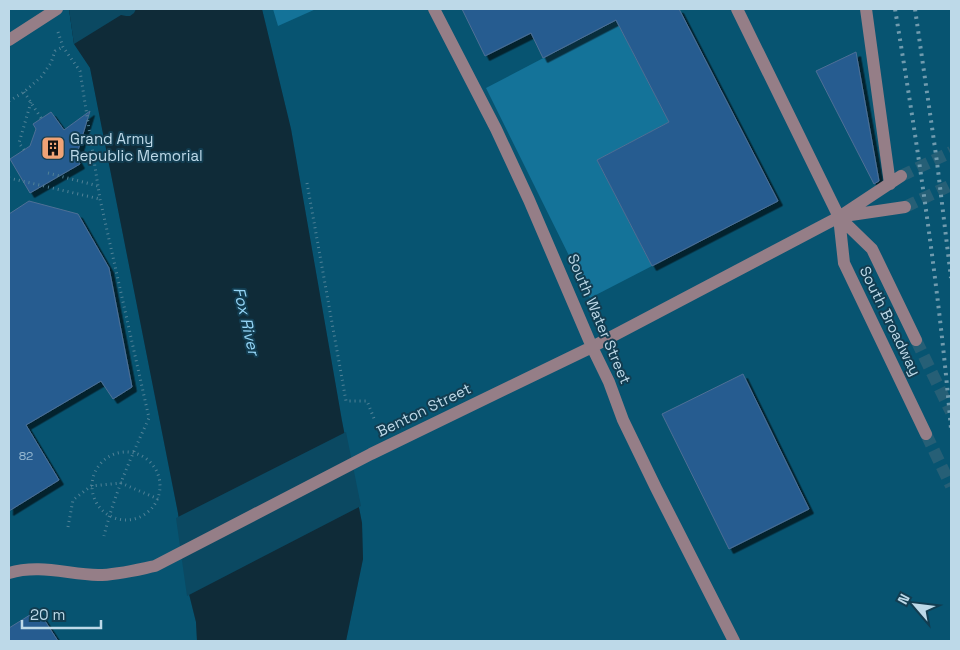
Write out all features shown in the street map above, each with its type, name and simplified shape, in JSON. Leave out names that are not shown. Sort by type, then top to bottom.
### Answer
[{"type":"street","points":[[9,40],[57,9]]},
{"type":"street","name":"South Water Street","points":[[434,9],[496,130],[529,200],[609,382],[623,420],[734,641]]},
{"type":"street","name":"South Broadway","points":[[737,9],[839,217],[872,249],[916,340]]},
{"type":"street","points":[[866,9],[890,184]]},
{"type":"street","points":[[839,217],[901,176]]},
{"type":"street","points":[[839,217],[905,207]]},
{"type":"street","name":"South Broadway","points":[[839,217],[844,263],[926,434]]},
{"type":"street","name":"Benton Street","points":[[9,573],[20,569],[41,569],[98,575],[155,566],[371,454],[592,347],[839,217]]},
{"type":"path","points":[[58,32],[63,47],[80,71],[100,199],[149,418],[121,483],[104,536]]},
{"type":"path","points":[[9,101],[24,92],[41,77],[51,63],[55,52],[63,47]]},
{"type":"path","points":[[24,92],[41,118]]},
{"type":"path","points":[[24,150],[19,144],[31,102]]},
{"type":"path","points":[[48,173],[99,186]]},
{"type":"path","points":[[9,178],[100,199]]},
{"type":"path","points":[[307,183],[346,402],[367,401],[375,422]]},
{"type":"path","points":[[123,451],[134,452],[145,457],[159,475],[158,499],[146,514],[138,519],[118,520],[102,511],[96,504],[92,495],[92,476],[97,466],[104,459],[123,451]]},
{"type":"path","points":[[68,527],[73,500],[91,486],[121,483],[158,499]]},
{"type":"shaded area","points":[[9,9],[69,9],[74,44],[90,67],[178,513],[189,594],[196,622],[197,641],[9,641]]},
{"type":"shaded area","points":[[262,9],[951,9],[951,641],[346,641],[363,559],[362,523],[342,421],[291,129]]},
{"type":"shaded area","points":[[273,9],[316,9],[278,26]]},
{"type":"shaded area","points":[[616,20],[669,122],[597,160],[652,266],[590,298],[486,88]]},
{"type":"water","name":"Fox River","points":[[69,9],[262,9],[291,129],[342,421],[362,523],[363,559],[346,641],[197,641],[196,622],[189,594],[178,513],[90,68],[74,44]]},
{"type":"pier","points":[[69,9],[136,9],[130,16],[121,15],[74,44]]},
{"type":"pier","points":[[346,432],[361,506],[187,596],[176,518]]},
{"type":"building","points":[[462,9],[679,9],[778,201],[652,266],[597,160],[669,122],[616,20],[543,58],[531,33],[485,56]]},
{"type":"building","points":[[856,52],[879,181],[874,184],[816,71]]},
{"type":"building","name":"Grand Army Republic Memorial","points":[[90,111],[76,157],[80,164],[30,193],[10,159],[30,146],[36,129],[33,124],[51,112],[64,130]]},
{"type":"building","points":[[29,201],[78,214],[109,268],[132,387],[113,399],[101,381],[26,425],[59,480],[9,511],[9,214]]},
{"type":"building","points":[[743,374],[809,509],[729,549],[662,414]]},
{"type":"building","points":[[38,610],[58,641],[9,641],[9,628]]},
{"type":"tunnel","points":[[901,176],[951,152]]},
{"type":"tunnel","points":[[905,207],[951,185]]},
{"type":"tunnel","points":[[916,340],[951,412]]},
{"type":"tunnel","points":[[926,434],[951,486]]},
{"type":"railway","points":[[895,9],[927,218],[951,429]]},
{"type":"railway","points":[[915,9],[937,162],[951,278]]},
{"type":"place","name":"Grand Army Republic Memorial","points":[[53,148]]}]
